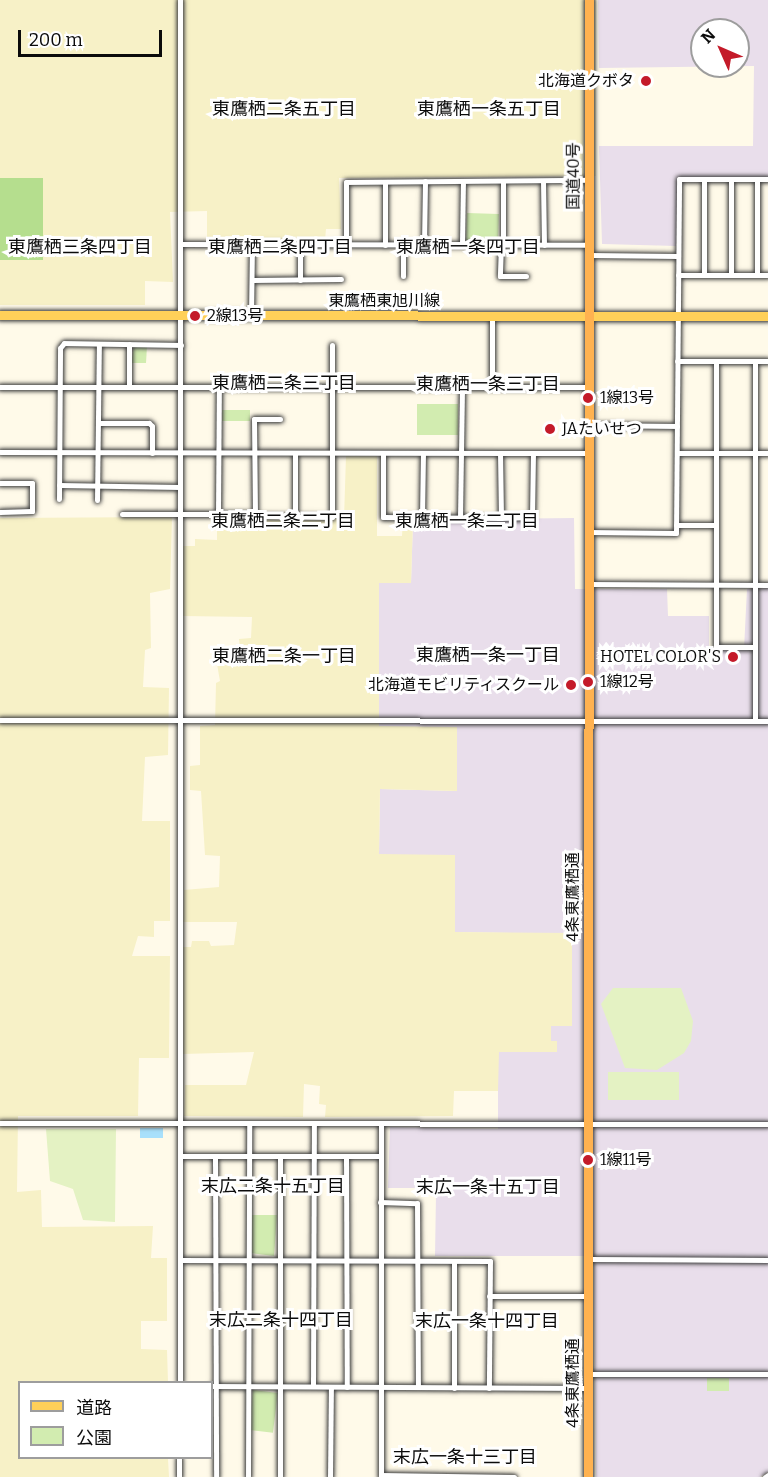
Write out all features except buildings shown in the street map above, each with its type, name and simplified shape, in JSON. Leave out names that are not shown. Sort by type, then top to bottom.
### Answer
[{"type":"highway","name":"国道40号","points":[[589,0],[589,316]]},
{"type":"highway","name":"4条東鷹栖通","points":[[588,1477],[589,316]]},
{"type":"main road","name":"東鷹栖東旭川線","points":[[0,315],[768,316]]},
{"type":"street","points":[[180,0],[180,1381]]},
{"type":"street","points":[[588,532],[676,533],[679,179],[768,179]]},
{"type":"street","points":[[704,179],[704,275]]},
{"type":"street","points":[[730,275],[731,179]]},
{"type":"street","points":[[346,245],[346,182],[589,180]]},
{"type":"street","points":[[757,180],[757,275]]},
{"type":"street","points":[[424,245],[425,181]]},
{"type":"street","points":[[503,181],[500,276],[526,276]]},
{"type":"street","points":[[543,181],[544,245]]},
{"type":"street","points":[[385,182],[385,245]]},
{"type":"street","points":[[462,244],[463,182]]},
{"type":"street","points":[[180,244],[589,245]]},
{"type":"street","points":[[251,316],[252,245]]},
{"type":"street","points":[[300,245],[300,280]]},
{"type":"street","points":[[403,245],[403,276]]},
{"type":"street","points":[[589,255],[678,256]]},
{"type":"street","points":[[678,275],[768,275]]},
{"type":"street","points":[[252,280],[341,279]]},
{"type":"street","points":[[492,315],[492,387]]},
{"type":"street","points":[[59,499],[60,348],[64,344],[181,345]]},
{"type":"street","points":[[97,500],[99,344]]},
{"type":"street","points":[[129,344],[129,386]]},
{"type":"street","points":[[122,514],[332,516],[332,345]]},
{"type":"street","points":[[677,361],[768,361]]},
{"type":"street","points":[[716,361],[716,647],[755,646]]},
{"type":"street","points":[[755,361],[755,721]]},
{"type":"street","points":[[0,387],[589,387]]},
{"type":"street","points":[[218,514],[219,387]]},
{"type":"street","points":[[460,517],[462,387]]},
{"type":"street","points":[[255,514],[254,419],[280,419]]},
{"type":"street","points":[[98,423],[149,423],[152,426],[152,453]]},
{"type":"street","points":[[589,425],[677,426]]},
{"type":"street","points":[[0,452],[589,453]]},
{"type":"street","points":[[295,453],[295,517]]},
{"type":"street","points":[[383,453],[383,517],[501,518],[532,517],[533,453]]},
{"type":"street","points":[[422,517],[423,453]]},
{"type":"street","points":[[500,453],[501,518]]},
{"type":"street","points":[[676,453],[768,453]]},
{"type":"street","points":[[0,483],[32,483],[32,511],[0,512]]},
{"type":"street","points":[[59,485],[180,487]]},
{"type":"street","points":[[676,525],[716,525]]},
{"type":"street","points":[[588,584],[768,585]]},
{"type":"street","points":[[0,720],[768,721]]},
{"type":"street","points":[[0,1123],[768,1124]]},
{"type":"street","points":[[248,1477],[249,1123]]},
{"type":"street","points":[[313,1386],[314,1123]]},
{"type":"street","points":[[381,1123],[381,1476],[514,1477]]},
{"type":"street","points":[[180,1156],[381,1156]]},
{"type":"street","points":[[215,1156],[216,1477]]},
{"type":"street","points":[[280,1156],[280,1477]]},
{"type":"street","points":[[346,1156],[347,1387]]},
{"type":"street","points":[[381,1202],[417,1203],[418,1387]]},
{"type":"street","points":[[588,1259],[768,1260]]},
{"type":"street","points":[[180,1260],[490,1261],[489,1388]]},
{"type":"street","points":[[454,1261],[454,1388]]},
{"type":"street","points":[[489,1296],[588,1296]]},
{"type":"street","points":[[588,1374],[768,1374]]},
{"type":"street","points":[[214,1386],[588,1388]]},
{"type":"street","points":[[330,1477],[331,1387]]},
{"type":"street","points":[[179,1459],[179,1477]]},
{"type":"shaded area","points":[[0,0],[596,0],[596,176],[339,178],[341,229],[326,229],[325,240],[207,240],[207,211],[170,212],[173,282],[145,281],[145,305],[0,305]]},
{"type":"shaded area","points":[[598,0],[768,0],[768,182],[681,182],[676,246],[602,244],[599,146],[753,146],[754,66],[750,66],[750,18],[690,18],[690,67],[599,68]]},
{"type":"shaded area","points":[[346,456],[377,456],[377,536],[402,536],[403,520],[413,520],[411,583],[379,583],[379,726],[457,727],[457,791],[380,789],[379,854],[455,855],[455,932],[572,933],[572,1026],[551,1026],[551,1041],[557,1041],[557,1052],[499,1052],[498,1091],[454,1091],[453,1116],[325,1117],[326,1105],[319,1104],[320,1086],[304,1084],[303,1117],[184,1116],[185,1085],[246,1085],[254,1052],[183,1054],[183,947],[191,947],[192,941],[209,941],[211,946],[234,945],[237,922],[183,922],[184,890],[219,887],[220,856],[205,855],[201,791],[190,790],[190,766],[200,765],[200,726],[215,725],[216,683],[220,681],[215,653],[240,648],[239,639],[251,638],[252,617],[182,616],[183,546],[195,546],[195,539],[217,540],[217,519],[344,519]]},
{"type":"shaded area","points":[[172,517],[170,589],[150,593],[151,648],[145,650],[143,687],[169,688],[168,755],[145,757],[142,821],[170,821],[170,921],[154,921],[154,937],[138,936],[132,956],[170,956],[169,1058],[139,1058],[138,1116],[18,1116],[17,1192],[41,1190],[42,1227],[153,1226],[151,1258],[167,1258],[167,1321],[141,1321],[141,1349],[167,1350],[168,1381],[18,1381],[18,1459],[168,1459],[169,1477],[0,1477],[0,518]]},
{"type":"shaded area","points":[[574,518],[575,589],[667,589],[668,616],[709,616],[709,650],[744,649],[747,589],[768,588],[768,1472],[760,1477],[596,1477],[594,1256],[435,1256],[436,1194],[423,1193],[422,1188],[388,1188],[390,1127],[498,1129],[498,1052],[551,1041],[551,1026],[572,1025],[572,934],[455,932],[379,854],[380,789],[457,791],[457,727],[379,727],[379,583],[411,583],[413,520]]},
{"type":"green space","points":[[0,178],[43,178],[43,260],[0,260]]},
{"type":"green space","points":[[467,213],[499,214],[498,242],[466,241]]},
{"type":"green space","points":[[147,346],[146,363],[131,363],[134,347]]},
{"type":"green space","points":[[417,404],[458,404],[458,435],[417,435]]},
{"type":"green space","points":[[222,410],[250,410],[250,421],[222,421]]},
{"type":"green space","points":[[613,988],[681,988],[693,1021],[691,1041],[684,1053],[657,1070],[625,1068],[601,1004]]},
{"type":"green space","points":[[608,1072],[679,1072],[679,1100],[608,1100]]},
{"type":"green space","points":[[46,1129],[116,1129],[115,1222],[83,1220],[73,1189],[50,1181]]},
{"type":"green space","points":[[251,1215],[277,1215],[274,1256],[251,1253]]},
{"type":"green space","points":[[707,1378],[729,1378],[729,1391],[707,1391]]},
{"type":"green space","points":[[253,1390],[278,1393],[273,1433],[248,1430]]},
{"type":"water","points":[[140,1128],[163,1128],[163,1138],[140,1138]]},
{"type":"place","name":"北海道クボタ","points":[[646,81]]},
{"type":"place","name":"2線13号","points":[[195,316]]},
{"type":"place","name":"1線13号","points":[[588,398]]},
{"type":"place","name":"JAたいせつ","points":[[550,429]]},
{"type":"place","name":"HOTEL COLOR'S","points":[[733,657]]},
{"type":"place","name":"1線12号","points":[[588,682]]},
{"type":"place","name":"北海道モビリティスクール","points":[[571,685]]},
{"type":"place","name":"1線11号","points":[[588,1160]]},
{"type":"district","name":"東鷹栖二条五丁目","points":[[284,109]]},
{"type":"district","name":"東鷹栖一条五丁目","points":[[489,109]]},
{"type":"district","name":"東鷹栖三条四丁目","points":[[80,247]]},
{"type":"district","name":"東鷹栖二条四丁目","points":[[280,247]]},
{"type":"district","name":"東鷹栖一条四丁目","points":[[468,247]]},
{"type":"district","name":"東鷹栖二条三丁目","points":[[284,383]]},
{"type":"district","name":"東鷹栖一条三丁目","points":[[488,384]]},
{"type":"district","name":"東鷹栖二条二丁目","points":[[283,521]]},
{"type":"district","name":"東鷹栖一条二丁目","points":[[467,521]]},
{"type":"district","name":"東鷹栖一条一丁目","points":[[488,655]]},
{"type":"district","name":"東鷹栖二条一丁目","points":[[284,656]]},
{"type":"district","name":"末広二条十五丁目","points":[[273,1186]]},
{"type":"district","name":"末広一条十五丁目","points":[[488,1187]]},
{"type":"district","name":"末広二条十四丁目","points":[[281,1320]]},
{"type":"district","name":"末広一条十四丁目","points":[[487,1321]]},
{"type":"district","name":"末広一条十三丁目","points":[[465,1457]]}]
